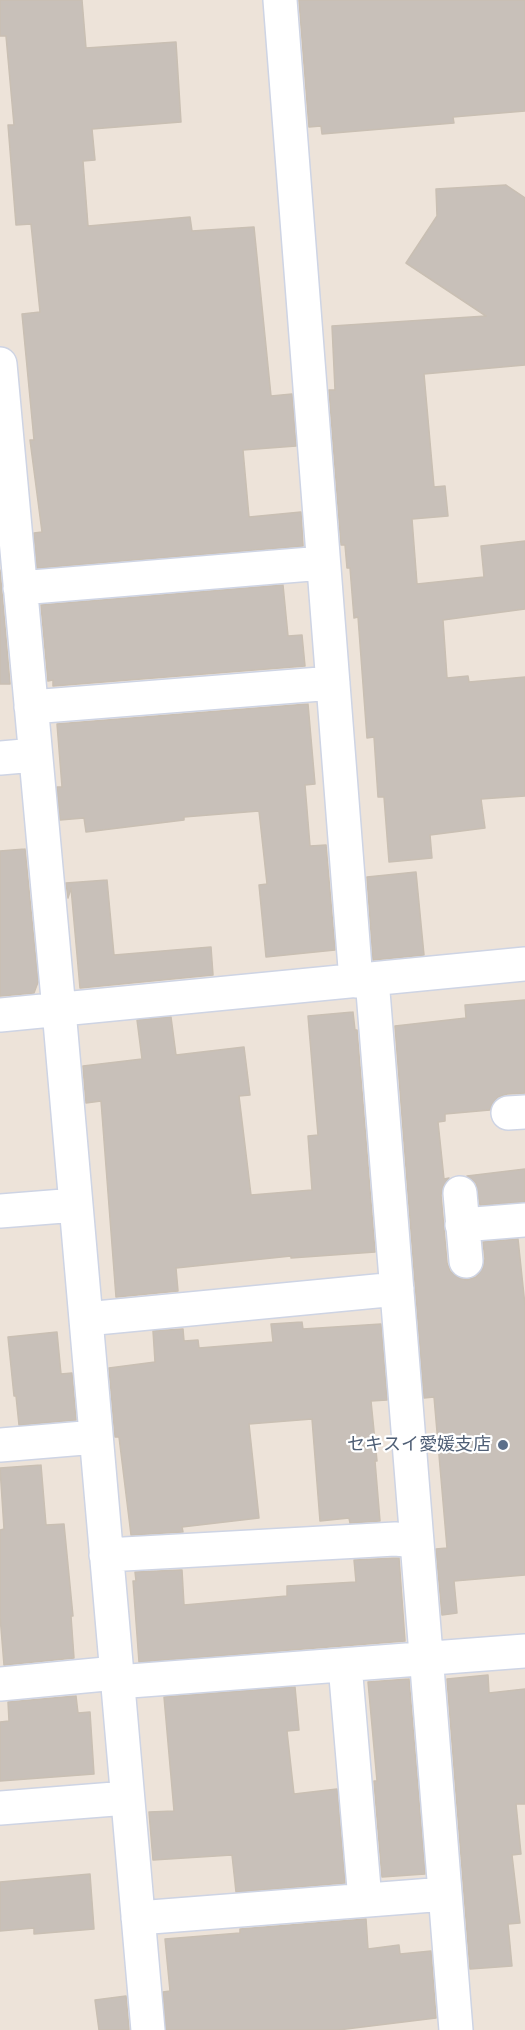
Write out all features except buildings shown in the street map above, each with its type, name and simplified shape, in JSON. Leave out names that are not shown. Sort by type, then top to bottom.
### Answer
[{"type":"street","points":[[279,0],[333,683],[397,1289],[456,2030]]},
{"type":"street","points":[[0,364],[5,477],[20,588],[59,1010],[148,2030]]},
{"type":"street","points":[[20,588],[323,563]]},
{"type":"street","points":[[31,707],[333,683]]},
{"type":"street","points":[[0,758],[35,755]]},
{"type":"street","points":[[0,1015],[525,964]]},
{"type":"street","points":[[460,1192],[466,1261]]},
{"type":"street","points":[[0,1211],[76,1205]]},
{"type":"street","points":[[462,1225],[525,1220]]},
{"type":"street","points":[[86,1319],[397,1289]]},
{"type":"street","points":[[0,1445],[96,1437]]},
{"type":"street","points":[[106,1555],[394,1539],[417,1541]]},
{"type":"street","points":[[0,1684],[345,1665],[525,1651]]},
{"type":"street","points":[[345,1665],[365,1900]]},
{"type":"street","points":[[0,1808],[127,1798]]},
{"type":"street","points":[[138,1918],[445,1893]]},
{"type":"place","name":"セキスイ愛媛支店","points":[[503,1445]]}]
